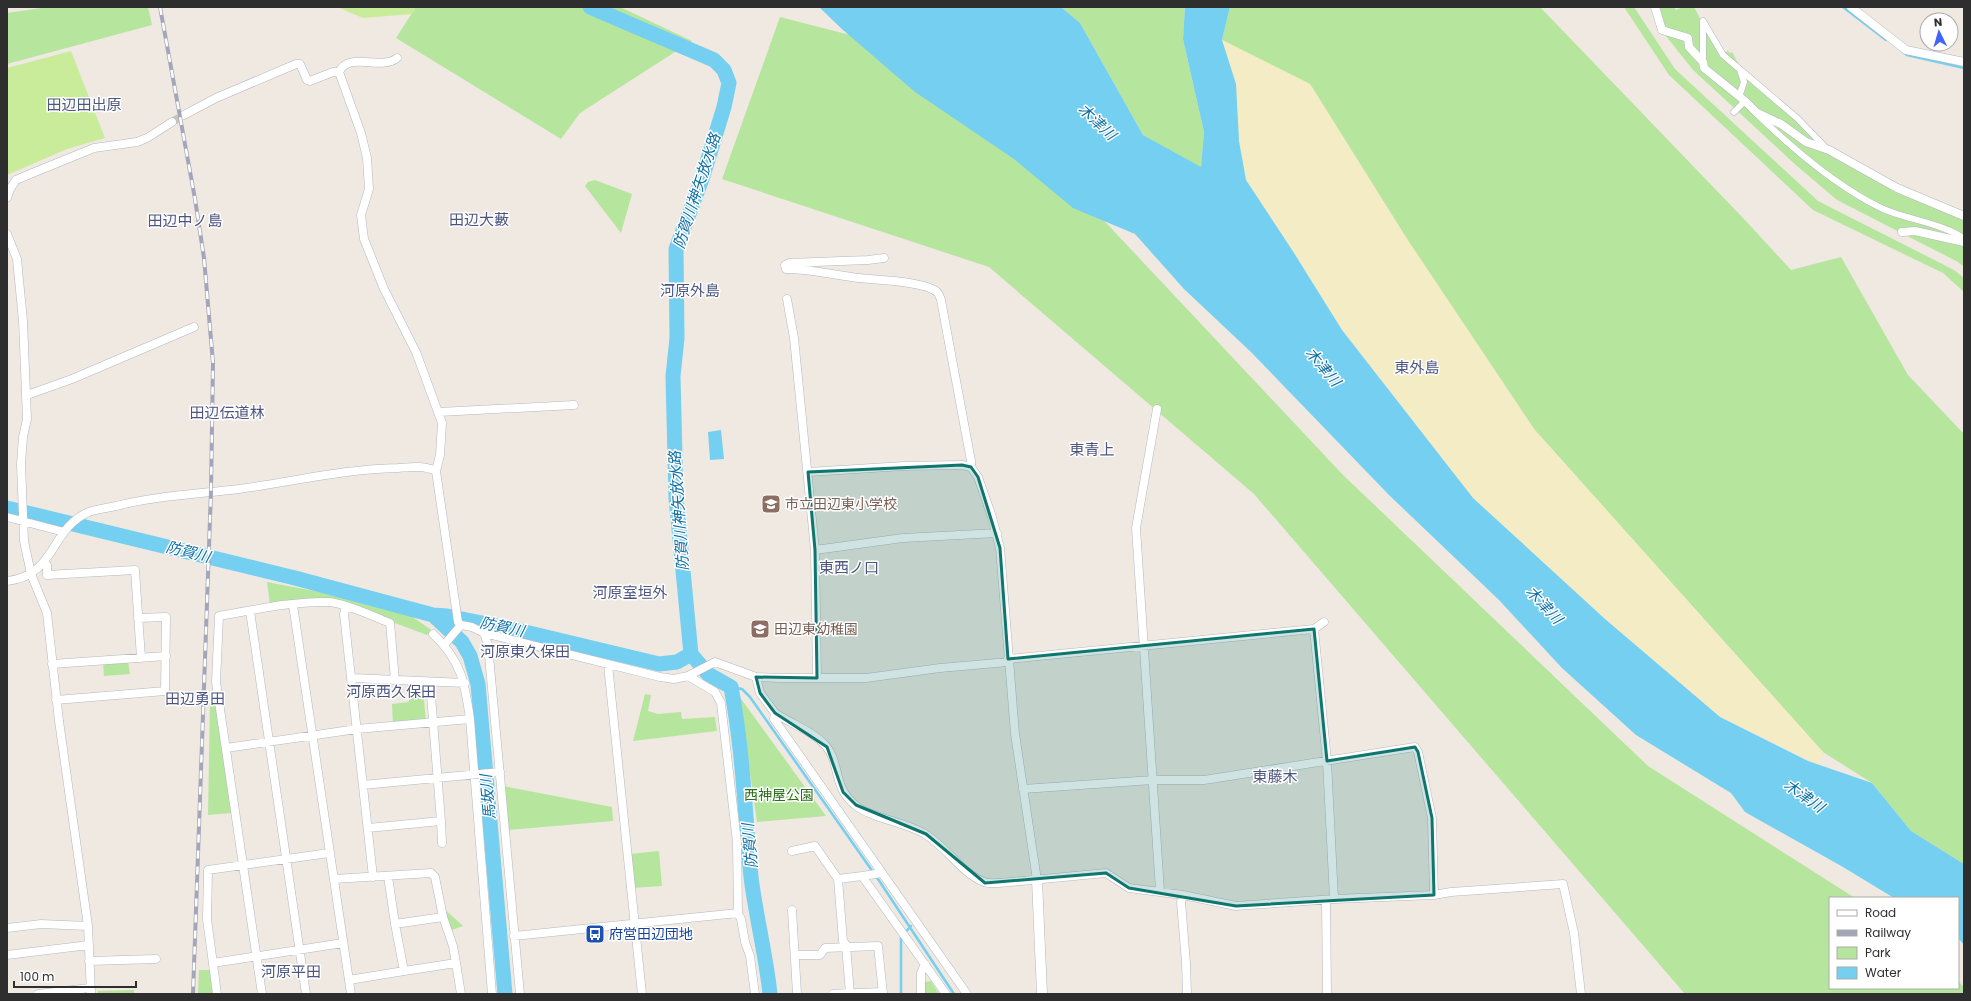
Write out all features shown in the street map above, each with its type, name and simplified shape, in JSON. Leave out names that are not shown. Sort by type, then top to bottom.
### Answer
[{"type":"street","points":[[1655,7],[1662,30],[1688,38],[1689,47],[1703,62]]},
{"type":"street","points":[[1851,7],[1906,50],[1964,62]]},
{"type":"street","points":[[1828,150],[1797,118],[1723,55],[1703,21],[1704,68],[1742,99],[1773,130],[1845,188],[1882,208],[1907,218],[1957,233],[1964,239]]},
{"type":"street","points":[[397,58],[386,63],[348,62],[342,66],[339,72],[361,133],[367,158],[369,189],[361,215],[364,239],[384,290],[416,352],[442,423],[442,439],[436,470],[459,625],[446,642]]},
{"type":"street","points":[[184,115],[216,98],[296,64],[300,64],[307,80],[310,81],[333,72],[339,72]]},
{"type":"street","points":[[1734,112],[1742,99],[1744,82],[1740,70]]},
{"type":"street","points":[[1757,113],[1781,124],[1806,142],[1828,150],[1897,188],[1964,216]]},
{"type":"street","points":[[7,198],[10,189],[16,180],[94,148],[137,142],[147,138],[172,122]]},
{"type":"street","points":[[1902,232],[1915,231],[1964,242]]},
{"type":"street","points":[[7,234],[17,259],[20,279],[27,395],[27,420],[23,437],[21,464],[24,541],[31,574],[47,613],[56,700],[88,926],[91,991],[38,994]]},
{"type":"street","points":[[884,258],[789,263],[785,265],[786,269],[807,269],[858,278],[900,282],[926,287],[937,292],[941,300],[972,461],[971,467],[978,477],[997,533],[1000,548],[1014,734],[1037,880],[1042,994]]},
{"type":"street","points":[[787,299],[794,338],[815,550],[817,678]]},
{"type":"street","points":[[27,395],[72,379],[194,327]]},
{"type":"street","points":[[439,412],[574,405]]},
{"type":"street","points":[[1157,409],[1136,528],[1160,891]]},
{"type":"street","points":[[808,472],[904,466],[971,467]]},
{"type":"street","points":[[7,581],[21,579],[31,574],[44,563],[65,531],[76,520],[90,512],[126,503],[180,494],[240,489],[371,469],[427,467],[436,470]]},
{"type":"street","points":[[7,517],[65,531]]},
{"type":"street","points":[[815,550],[903,538],[997,533]]},
{"type":"street","points":[[44,563],[46,565],[47,575],[135,570],[141,658]]},
{"type":"street","points":[[262,994],[216,682],[218,616],[293,605],[330,602],[346,607],[390,623],[395,680]]},
{"type":"street","points":[[293,605],[351,994]]},
{"type":"street","points":[[346,607],[344,614],[373,877]]},
{"type":"street","points":[[250,611],[306,994]]},
{"type":"street","points":[[56,700],[165,690],[166,617],[138,618]]},
{"type":"street","points":[[459,625],[472,627],[484,633],[674,679],[691,674],[715,662],[756,677],[866,678],[1143,645],[1314,629],[1324,622]]},
{"type":"street","points":[[1314,629],[1327,761],[1330,899],[1327,994]]},
{"type":"street","points":[[484,633],[488,644],[496,773],[520,994]]},
{"type":"street","points":[[433,634],[446,642],[465,683],[478,774],[492,994]]},
{"type":"street","points":[[52,664],[166,656]]},
{"type":"street","points":[[608,664],[642,994]]},
{"type":"street","points":[[691,674],[715,692],[721,703],[736,842],[738,914],[741,919],[745,942],[750,956],[755,994]]},
{"type":"street","points":[[756,677],[760,693],[776,713],[818,738],[827,747],[833,758],[837,778],[843,792],[856,805],[926,834],[946,850],[968,872],[985,883],[1037,880],[1106,873],[1129,888],[1160,891],[1236,906],[1330,899],[1434,895],[1451,892],[1562,884],[1574,933],[1581,994]]},
{"type":"street","points":[[352,678],[430,683],[465,683]]},
{"type":"street","points":[[430,683],[442,843]]},
{"type":"street","points":[[776,713],[774,719],[967,994]]},
{"type":"street","points":[[226,748],[357,729],[470,719]]},
{"type":"street","points":[[1023,789],[1153,780],[1204,780],[1414,747],[1418,752],[1432,818],[1434,895]]},
{"type":"street","points":[[363,785],[496,773]]},
{"type":"street","points":[[368,828],[440,821]]},
{"type":"street","points":[[792,851],[815,846],[838,879],[843,941],[846,947],[850,994]]},
{"type":"street","points":[[218,994],[207,919],[208,870],[329,853]]},
{"type":"street","points":[[334,879],[431,873],[435,877],[443,917],[453,946],[462,994]]},
{"type":"street","points":[[838,879],[882,873]]},
{"type":"street","points":[[388,876],[404,971]]},
{"type":"street","points":[[862,876],[946,994]]},
{"type":"street","points":[[1183,895],[1181,902],[1187,994]]},
{"type":"street","points":[[792,910],[796,955],[797,994]]},
{"type":"street","points":[[514,936],[738,914]]},
{"type":"street","points":[[396,924],[443,917]]},
{"type":"street","points":[[7,928],[41,924],[88,926]]},
{"type":"street","points":[[213,963],[343,943]]},
{"type":"street","points":[[7,955],[89,945]]},
{"type":"street","points":[[796,955],[820,955],[825,948],[878,946],[883,993],[833,994]]},
{"type":"street","points":[[89,961],[156,959]]},
{"type":"street","points":[[349,980],[456,963]]},
{"type":"street","points":[[921,994],[921,972],[925,964]]},
{"type":"highlighted area","points":[[962,465],[971,467],[978,477],[1000,548],[1008,659],[1314,629],[1327,761],[1415,747],[1418,752],[1432,818],[1434,895],[1236,906],[1129,888],[1106,873],[985,883],[926,834],[856,805],[843,792],[827,747],[775,713],[760,693],[756,677],[817,678],[815,550],[808,472]]},
{"type":"green space","points":[[48,7],[148,7],[152,25],[7,64],[7,13]]},
{"type":"green space","points":[[337,7],[416,7],[412,14],[363,18]]},
{"type":"green space","points":[[416,7],[620,7],[692,41],[580,113],[561,139],[396,38]]},
{"type":"green space","points":[[1061,7],[1185,7],[1183,39],[1204,132],[1201,168],[1143,135],[1080,23]]},
{"type":"green space","points":[[1230,7],[1540,7],[1744,219],[1791,270],[1841,257],[1908,375],[1964,434],[1964,864],[1911,831],[1872,783],[1823,752],[1534,429],[1407,239],[1310,84],[1222,40]]},
{"type":"green space","points":[[1624,7],[1634,7],[1675,69],[1818,201],[1954,270],[1964,278],[1964,292],[1943,273],[1813,210],[1669,75]]},
{"type":"green space","points":[[1660,7],[1674,7],[1676,10],[1683,7],[1694,7],[1719,54],[1728,51],[1730,53],[1732,52],[1739,65],[1796,119],[1826,151],[1964,218],[1964,267],[1958,262],[1837,200],[1797,166],[1693,70],[1662,31]]},
{"type":"green space","points":[[780,17],[955,62],[1342,474],[1648,766],[1853,897],[1829,897],[1829,989],[1959,989],[1959,982],[1964,987],[1964,994],[1685,994],[1254,494],[989,267],[722,179]]},
{"type":"green space","points":[[71,51],[105,138],[67,149],[7,175],[7,68]]},
{"type":"green space","points":[[595,180],[632,194],[621,233],[585,186],[588,182]]},
{"type":"green space","points":[[267,582],[330,594],[411,616],[433,631],[427,635],[331,599],[270,604]]},
{"type":"green space","points":[[128,661],[130,674],[104,676],[103,663]]},
{"type":"green space","points":[[407,686],[423,689],[426,722],[393,725],[392,704],[409,702]]},
{"type":"green space","points":[[645,694],[651,695],[648,711],[658,714],[681,712],[682,719],[715,717],[717,731],[633,741]]},
{"type":"green space","name":"西神屋公園","points":[[739,696],[826,816],[757,822]]},
{"type":"green space","points":[[210,700],[215,700],[232,813],[208,815]]},
{"type":"green space","points":[[503,786],[612,807],[613,821],[507,830]]},
{"type":"green space","points":[[659,851],[662,886],[632,888],[629,854]]},
{"type":"green space","points":[[441,906],[463,926],[449,931]]},
{"type":"green space","points":[[199,970],[210,970],[213,994],[198,994]]},
{"type":"green space","points":[[931,981],[939,994],[924,994],[924,982]]},
{"type":"green space","points":[[134,990],[134,994],[98,994],[98,991]]},
{"type":"sand","points":[[1222,40],[1310,84],[1407,239],[1534,429],[1823,752],[1819,765],[1720,717],[1605,619],[1473,498],[1342,330],[1246,180]]},
{"type":"water","name":"木津川","points":[[819,7],[1061,7],[1080,23],[1143,135],[1201,167],[1204,132],[1183,39],[1185,7],[1230,7],[1222,40],[1236,84],[1239,141],[1246,180],[1342,330],[1473,498],[1605,619],[1720,717],[1808,761],[1872,783],[1911,831],[1964,864],[1964,945],[1959,939],[1959,897],[1892,897],[1843,867],[1745,812],[1731,793],[1636,735],[1562,668],[1499,600],[1389,495],[1252,353],[1184,289],[1135,234],[1073,208],[1014,159],[915,92],[843,30]]},
{"type":"water","points":[[721,430],[724,459],[710,460],[708,432]]},
{"type":"waterway","name":"防賀川神矢放水路","points":[[590,7],[714,60],[724,70],[729,83],[724,107],[702,179],[676,249],[677,338],[673,376],[676,498],[691,654]]},
{"type":"waterway","points":[[1843,7],[1886,40]]},
{"type":"waterway","points":[[1903,52],[1907,55],[1964,68]]},
{"type":"waterway","name":"防賀川","points":[[7,508],[295,578],[433,615],[447,616],[521,631],[659,664],[677,662],[691,654]]},
{"type":"waterway","name":"馬坂川","points":[[433,615],[462,642],[470,656],[478,684],[505,994]]},
{"type":"waterway","name":"防賀川","points":[[691,654],[708,674],[731,687],[741,758],[751,877],[770,994]]},
{"type":"waterway","points":[[731,687],[742,689],[750,697],[873,872]]},
{"type":"waterway","points":[[876,876],[954,994]]},
{"type":"waterway","points":[[901,994],[901,937],[911,926]]},
{"type":"tunnel","points":[[172,122],[184,115]]},
{"type":"railway","points":[[160,7],[195,199],[204,258],[213,363],[211,491],[193,994]]},
{"type":"place","name":"市立田辺東小学校","points":[[771,504]]},
{"type":"place","name":"田辺東幼稚園","points":[[760,629]]},
{"type":"place","name":"府営田辺団地","points":[[595,934]]},
{"type":"district","name":"田辺田出原","points":[[84,105]]},
{"type":"district","name":"田辺大藪","points":[[479,220]]},
{"type":"district","name":"田辺中ノ島","points":[[185,221]]},
{"type":"district","name":"河原外島","points":[[690,291]]},
{"type":"district","name":"東外島","points":[[1417,368]]},
{"type":"district","name":"田辺伝道林","points":[[227,413]]},
{"type":"district","name":"東青上","points":[[1092,450]]},
{"type":"district","name":"東西ノ口","points":[[849,568]]},
{"type":"district","name":"河原室垣外","points":[[630,593]]},
{"type":"district","name":"河原東久保田","points":[[525,652]]},
{"type":"district","name":"河原西久保田","points":[[391,692]]},
{"type":"district","name":"田辺勇田","points":[[195,699]]},
{"type":"district","name":"東藤木","points":[[1275,777]]},
{"type":"district","name":"河原平田","points":[[291,972]]}]
